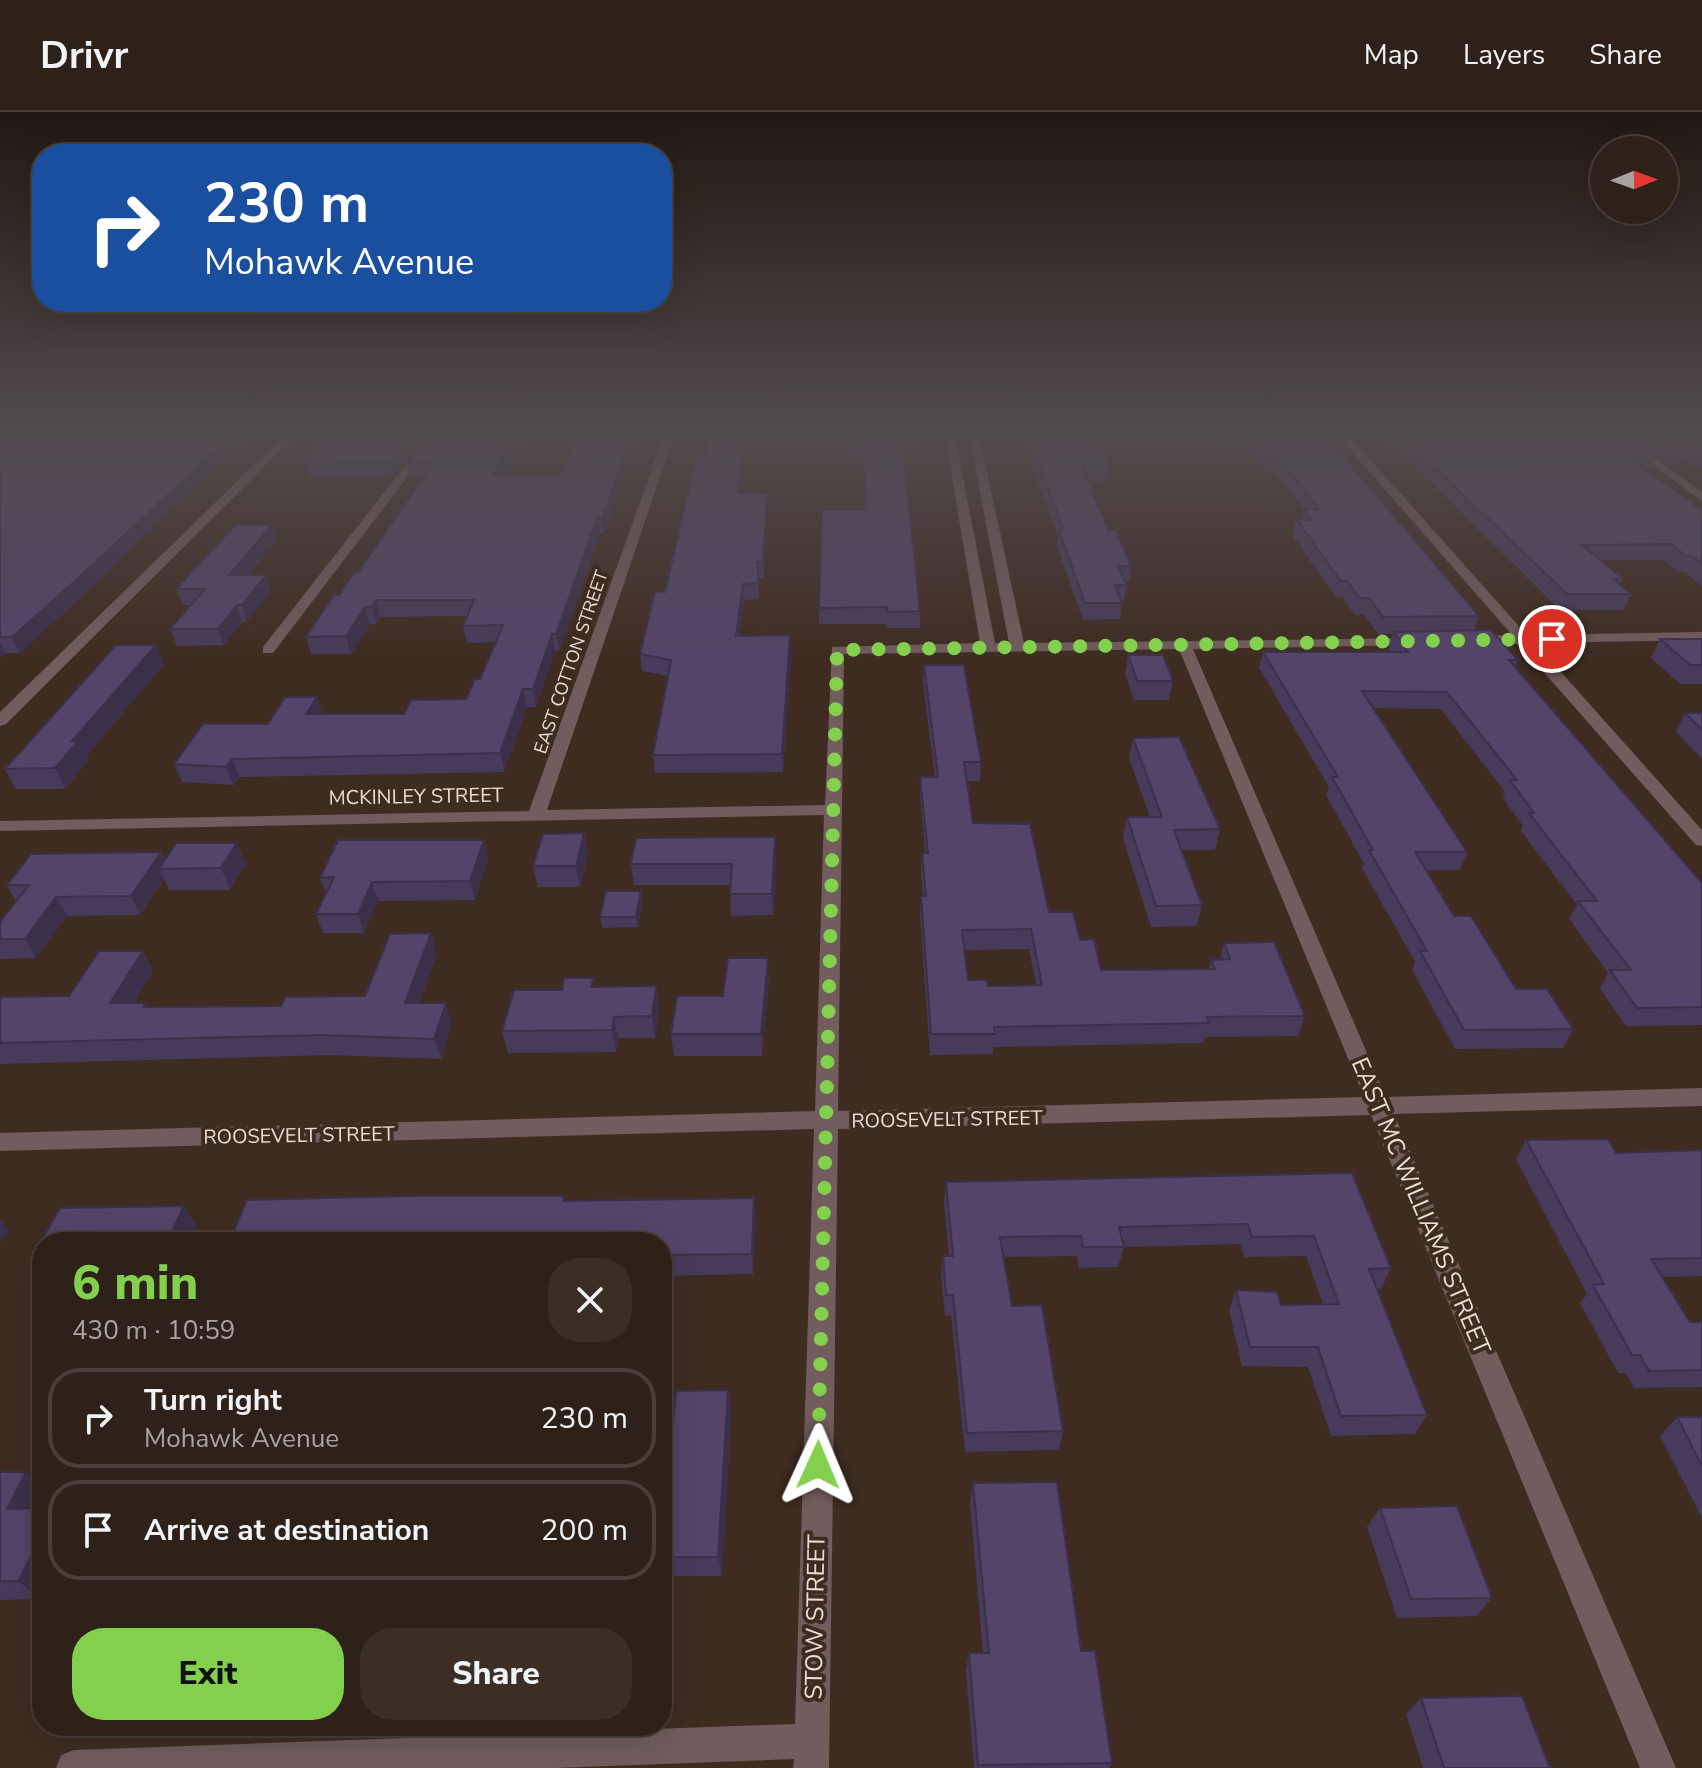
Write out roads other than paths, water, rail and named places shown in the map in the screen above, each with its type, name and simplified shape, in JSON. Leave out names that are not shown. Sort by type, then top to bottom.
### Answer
[{"type":"street","points":[[0,721],[217,507]]},
{"type":"street","points":[[268,650],[378,507]]},
{"type":"street","name":"EAST COTTON STREET","points":[[536,816],[644,507]]},
{"type":"street","points":[[963,507],[988,645],[1702,636]]},
{"type":"street","points":[[989,507],[1017,645]]},
{"type":"street","points":[[1407,507],[1702,841]]},
{"type":"street","name":"EAST MC WILLIAMS STREET","points":[[1184,644],[1658,1768]]},
{"type":"street","name":"STOW STREET","points":[[812,1754],[837,650],[988,645]]},
{"type":"street","name":"MCKINLEY STREET","points":[[0,826],[833,810]]},
{"type":"street","name":"ROOSEVELT STREET","points":[[0,1142],[1380,1108],[1702,1097]]},
{"type":"street","points":[[74,1768],[812,1754]]}]
